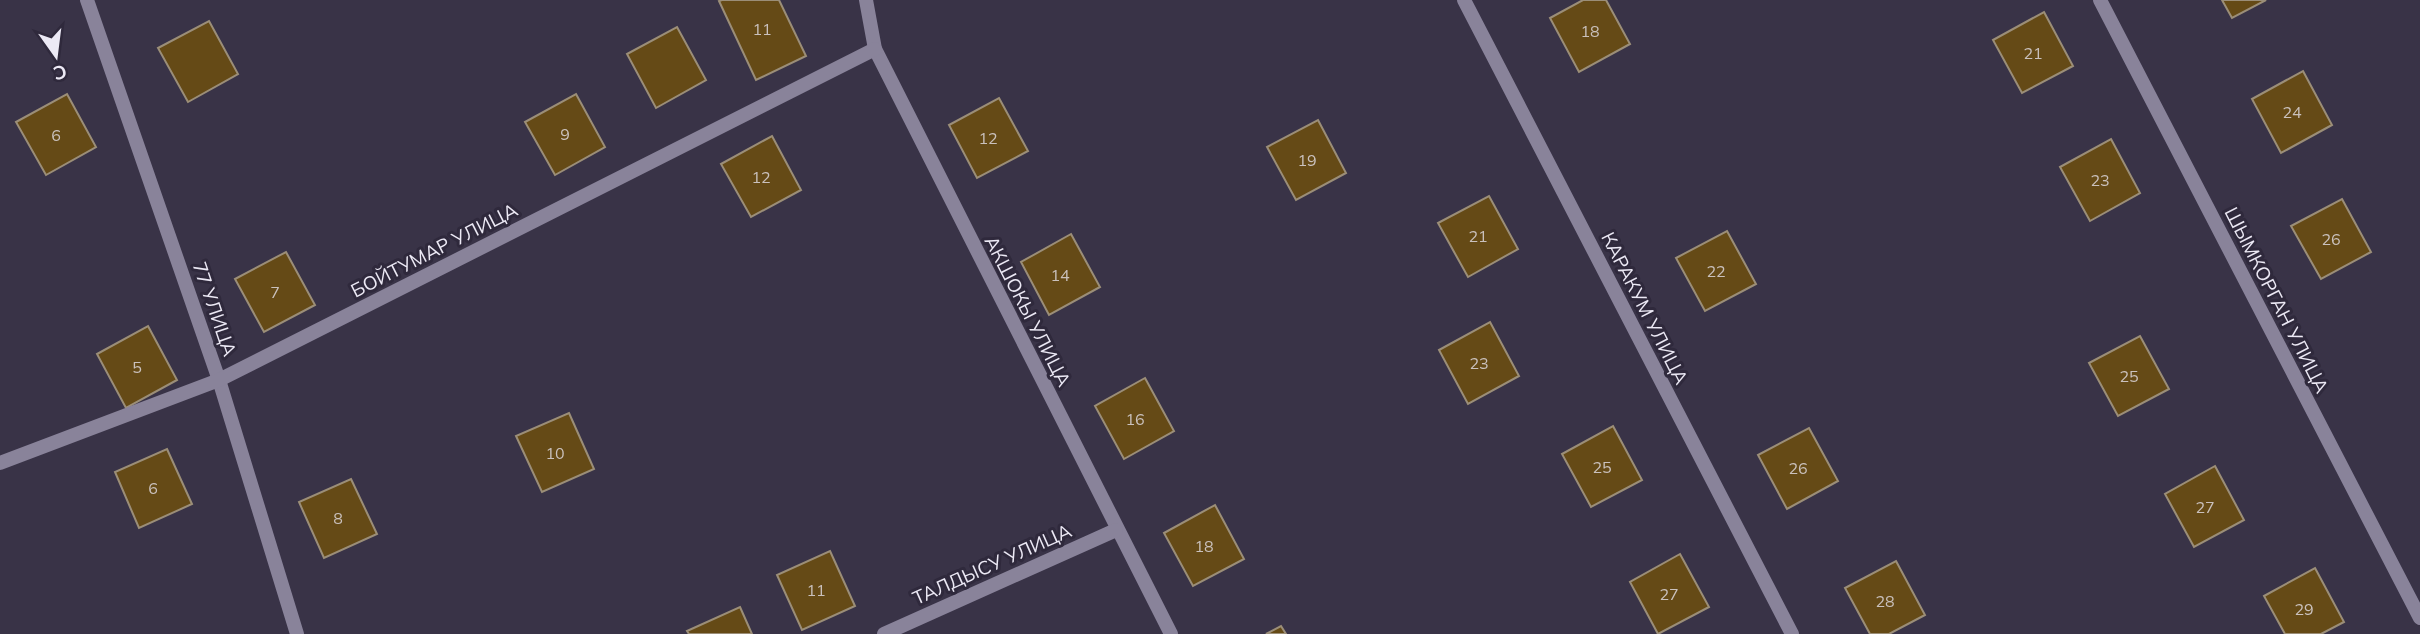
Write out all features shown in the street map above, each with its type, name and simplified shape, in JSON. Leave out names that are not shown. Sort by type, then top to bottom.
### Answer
[{"type":"street","name":"77 УЛИЦА","points":[[87,0],[219,380],[297,634]]},
{"type":"street","name":"АКШОКЫ УЛИЦА","points":[[866,0],[875,49],[1116,530],[1171,634]]},
{"type":"street","name":"КАРАКУМ УЛИЦА","points":[[1464,0],[1792,634]]},
{"type":"street","name":"ШЫМКОРГАН УЛИЦА","points":[[2100,0],[2420,618]]},
{"type":"street","name":"БОЙТУМАР УЛИЦА","points":[[0,463],[219,380],[875,49]]},
{"type":"street","name":"ТАЛДЫСУ УЛИЦА","points":[[884,634],[1116,530]]},
{"type":"building","points":[[779,0],[806,56],[756,80],[719,1]]},
{"type":"building","points":[[1583,0],[1606,0],[1630,44],[1579,72],[1550,18]]},
{"type":"building","points":[[2222,0],[2266,0],[2232,18]]},
{"type":"building","points":[[2044,12],[2073,66],[2022,93],[1993,40]]},
{"type":"building","points":[[209,21],[238,74],[188,102],[158,48]]},
{"type":"building","points":[[677,27],[706,80],[656,108],[627,54]]},
{"type":"building","points":[[2303,71],[2332,125],[2281,153],[2252,99]]},
{"type":"building","points":[[67,94],[96,147],[46,175],[16,122]]},
{"type":"building","points":[[576,94],[605,147],[555,175],[525,122]]},
{"type":"building","points":[[999,98],[1028,151],[977,178],[949,125]]},
{"type":"building","points":[[1318,120],[1346,173],[1296,200],[1267,147]]},
{"type":"building","points":[[772,136],[801,190],[751,217],[721,164]]},
{"type":"building","points":[[2111,139],[2140,193],[2090,221],[2060,167]]},
{"type":"building","points":[[1489,196],[1518,249],[1468,277],[1438,223]]},
{"type":"building","points":[[2342,199],[2371,252],[2321,279],[2291,226]]},
{"type":"building","points":[[1727,231],[1756,284],[1705,311],[1676,258]]},
{"type":"building","points":[[1071,234],[1100,287],[1049,315],[1021,262]]},
{"type":"building","points":[[286,252],[315,305],[264,332],[235,279]]},
{"type":"building","points":[[1490,322],[1519,376],[1468,404],[1439,350]]},
{"type":"building","points":[[148,326],[177,380],[126,408],[97,354]]},
{"type":"building","points":[[2140,336],[2169,389],[2118,416],[2089,363]]},
{"type":"building","points":[[1145,378],[1174,431],[1124,459],[1095,406]]},
{"type":"building","points":[[569,413],[594,469],[542,492],[516,436]]},
{"type":"building","points":[[1613,426],[1642,480],[1591,507],[1562,454]]},
{"type":"building","points":[[1809,428],[1838,481],[1787,509],[1758,455]]},
{"type":"building","points":[[167,449],[192,504],[139,528],[115,472]]},
{"type":"building","points":[[2215,466],[2244,520],[2194,547],[2165,494]]},
{"type":"building","points":[[351,479],[377,534],[324,558],[299,502]]},
{"type":"building","points":[[1215,505],[1244,559],[1193,586],[1164,533]]},
{"type":"building","points":[[830,551],[855,606],[802,630],[777,575]]},
{"type":"building","points":[[1680,554],[1709,607],[1658,634],[1630,582]]},
{"type":"building","points":[[1896,561],[1925,615],[1889,634],[1870,634],[1845,588]]},
{"type":"building","points":[[2315,568],[2344,622],[2321,634],[2285,634],[2264,596]]},
{"type":"building","points":[[740,607],[752,634],[689,634],[687,631]]},
{"type":"building","points":[[1281,626],[1286,634],[1266,634]]}]
